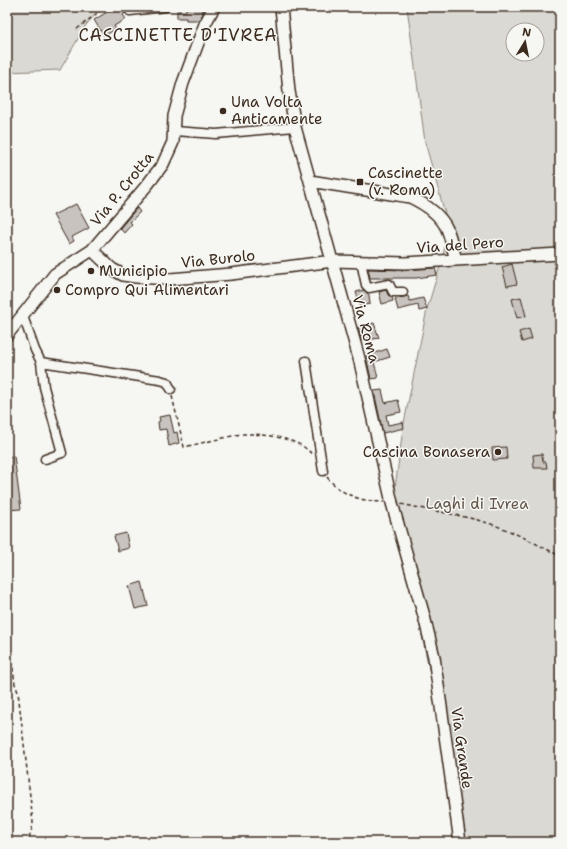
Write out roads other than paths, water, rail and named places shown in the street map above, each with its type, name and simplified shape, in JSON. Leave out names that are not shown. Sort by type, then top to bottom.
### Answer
[{"type":"street","points":[[130,11],[165,7]]},
{"type":"street","name":"Via P. Crotta","points":[[7,335],[55,274],[92,250],[157,173],[167,157],[173,142],[174,116],[183,83],[205,24],[214,7]]},
{"type":"street","name":"Via Roma","points":[[281,7],[288,84],[295,128],[360,362],[392,503],[434,657]]},
{"type":"street","points":[[174,131],[216,134],[295,128]]},
{"type":"street","points":[[310,181],[410,197],[424,203],[437,215],[447,229],[456,260]]},
{"type":"street","name":"Via Burolo","points":[[92,250],[112,269],[124,275],[136,277],[193,278],[333,261]]},
{"type":"street","name":"Via del Pero","points":[[333,261],[406,263],[560,254]]},
{"type":"street","points":[[361,262],[366,285],[369,288],[389,284],[393,292],[403,292]]},
{"type":"street","points":[[23,316],[35,350],[41,362],[44,387],[62,453],[45,459]]},
{"type":"street","points":[[41,362],[160,380],[166,382],[171,389]]},
{"type":"street","points":[[306,362],[323,471]]},
{"type":"street","name":"Via Grande","points":[[434,657],[460,842]]},
{"type":"place","name":"Una Volta Anticamente","points":[[223,111]]},
{"type":"place","name":"Cascinette (v. Roma)","points":[[360,182]]},
{"type":"place","name":"Municipio","points":[[91,271]]},
{"type":"place","name":"Compro Qui Alimentari","points":[[57,290]]},
{"type":"place","name":"Cascina Bonasera","points":[[498,452]]},
{"type":"district","name":"CASCINETTE D'IVREA","points":[[178,35]]},
{"type":"park label","name":"Laghi di Ivrea","points":[[477,504]]}]
